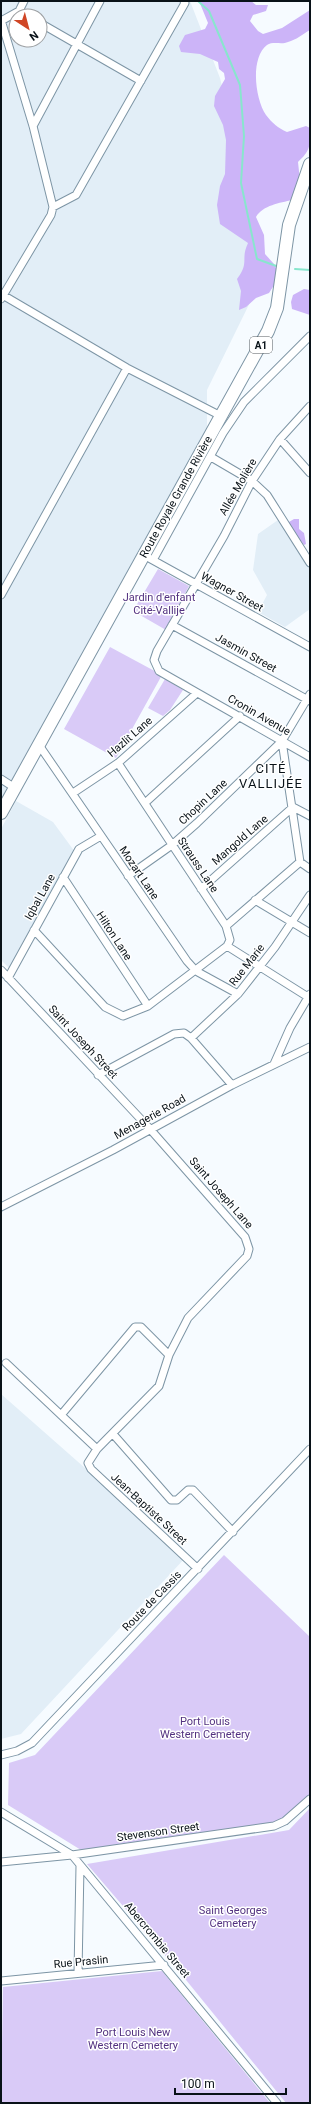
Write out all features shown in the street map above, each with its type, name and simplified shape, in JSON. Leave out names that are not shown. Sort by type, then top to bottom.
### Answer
[{"type":"main road","name":"Route Royale Grande Rivière","points":[[1,813],[148,558],[221,416],[268,331],[277,308],[289,225],[309,169]]},
{"type":"street","points":[[33,126],[100,1]]},
{"type":"street","points":[[53,206],[76,195],[185,3],[184,1]]},
{"type":"street","points":[[1,20],[33,126],[53,206],[51,215],[2,296],[127,368],[221,416]]},
{"type":"street","points":[[48,28],[141,81]]},
{"type":"street","points":[[148,558],[211,457],[223,433],[244,402],[310,336]]},
{"type":"street","points":[[1,595],[127,368]]},
{"type":"street","name":"Allée Molière","points":[[172,625],[196,585],[252,480],[280,439],[310,406]]},
{"type":"street","points":[[280,439],[310,473]]},
{"type":"street","points":[[211,457],[252,480],[267,495],[310,563]]},
{"type":"street","name":"Wagner Street","points":[[148,558],[310,647]]},
{"type":"street","name":"Cronin Avenue","points":[[172,625],[157,651],[154,660],[159,671],[310,757]]},
{"type":"street","name":"Jasmin Street","points":[[172,625],[309,698]]},
{"type":"street","name":"Hazlit Lane","points":[[73,793],[118,763],[197,693]]},
{"type":"street","name":"Chopin Lane","points":[[128,876],[172,845],[282,741],[309,698]]},
{"type":"street","points":[[145,803],[240,716]]},
{"type":"street","points":[[282,741],[300,862]]},
{"type":"street","name":"Mozart Lane","points":[[39,745],[186,961],[196,971],[238,994]]},
{"type":"street","name":"Strauss Lane","points":[[118,763],[226,926],[228,943]]},
{"type":"street","points":[[1,779],[15,788]]},
{"type":"street","points":[[293,807],[310,816]]},
{"type":"street","name":"Mangold Lane","points":[[201,889],[293,807]]},
{"type":"street","name":"Iqbal Lane","points":[[8,978],[79,849],[101,836]]},
{"type":"street","points":[[300,862],[310,868]]},
{"type":"street","points":[[226,926],[300,862]]},
{"type":"street","name":"Hilton Lane","points":[[63,877],[148,1006]]},
{"type":"street","name":"Rue Marie","points":[[190,1038],[238,994],[260,967],[310,895]]},
{"type":"street","points":[[255,900],[310,933]]},
{"type":"street","points":[[34,930],[105,1006],[123,1016],[148,1006],[196,971],[228,943],[260,967],[309,996],[290,1028],[274,1064]]},
{"type":"street","name":"Saint Joseph Street","points":[[1,970],[150,1130]]},
{"type":"street","points":[[98,1074],[174,1034],[184,1033],[232,1085]]},
{"type":"street","name":"Menagerie Road","points":[[1,1207],[150,1130],[232,1085],[310,1047]]},
{"type":"street","name":"Saint Joseph Lane","points":[[88,1463],[97,1449],[159,1386],[169,1355],[188,1318],[247,1256],[249,1249],[245,1237],[241,1232],[150,1130]]},
{"type":"street","points":[[61,1415],[135,1327],[141,1327],[169,1355]]},
{"type":"street","points":[[6,1362],[97,1449]]},
{"type":"street","points":[[113,1434],[171,1500],[177,1500],[188,1490],[193,1490],[233,1532]]},
{"type":"street","name":"Route de Cassis","points":[[1,1755],[17,1751],[32,1743],[310,1449]]},
{"type":"street","name":"Jean-Baptiste Street","points":[[88,1463],[91,1469],[198,1569]]},
{"type":"street","name":"Stevenson Street","points":[[1,1862],[72,1855],[274,1826],[285,1821],[310,1799]]},
{"type":"street","name":"Abercrombie Street","points":[[1,1812],[72,1855],[277,2103]]},
{"type":"street","points":[[78,1973],[80,1866]]},
{"type":"street","name":"Rue Praslin","points":[[1,1981],[164,1965]]},
{"type":"shaded area","points":[[1,1],[190,1],[220,78],[267,268],[207,390],[207,439],[1,798]]},
{"type":"shaded area","points":[[199,1],[251,1],[256,5],[268,5],[266,11],[253,15],[250,21],[258,31],[263,34],[282,28],[310,10],[310,30],[286,43],[272,43],[267,45],[258,59],[256,69],[257,89],[262,108],[266,115],[275,125],[287,132],[306,126],[310,128],[310,144],[308,151],[298,162],[300,181],[292,200],[267,207],[256,217],[264,235],[265,254],[274,264],[280,276],[269,293],[256,298],[246,307],[239,310],[241,291],[237,279],[243,269],[248,243],[220,224],[217,205],[220,186],[225,174],[226,140],[223,125],[214,106],[215,96],[225,79],[224,73],[219,69],[218,62],[200,54],[181,52],[179,46],[185,35],[205,29],[208,23]]},
{"type":"shaded area","points":[[304,289],[310,290],[310,315],[292,309],[291,302],[293,295]]},
{"type":"shaded area","points":[[294,519],[299,519],[299,529],[304,533],[306,544],[304,545],[289,525],[289,522]]},
{"type":"shaded area","points":[[278,520],[310,570],[310,609],[285,627],[258,612],[267,595],[253,570],[258,534]]},
{"type":"shaded area","points":[[16,801],[53,822],[75,852],[9,968],[1,960],[1,829]]},
{"type":"shaded area","points":[[1,1394],[186,1557],[21,1734],[1,1739]]},
{"type":"green space","name":"Jardin d'enfant Cité-Vallije","points":[[158,569],[189,586],[166,630],[133,611]]},
{"type":"green space","points":[[110,647],[162,675],[116,758],[64,729]]},
{"type":"green space","points":[[165,679],[183,690],[170,710],[163,716],[148,708]]},
{"type":"green space","name":"Port Louis Western Cemetery","points":[[224,1555],[310,1637],[310,1794],[282,1822],[81,1850],[8,1805],[9,1763],[35,1755]]},
{"type":"green space","name":"Saint Georges Cemetery","points":[[310,1808],[310,2103],[286,2103],[182,1975],[87,1864],[289,1830]]},
{"type":"green space","name":"Port Louis New Western Cemetery","points":[[162,1971],[270,2103],[1,2103],[3,1987]]},
{"type":"waterway","points":[[198,1],[209,11],[240,85],[244,136],[241,183],[257,259],[279,267]]},
{"type":"waterway","points":[[295,269],[310,270]]},
{"type":"district","name":"CITÉ VALLIJÉE","points":[[271,776]]}]
